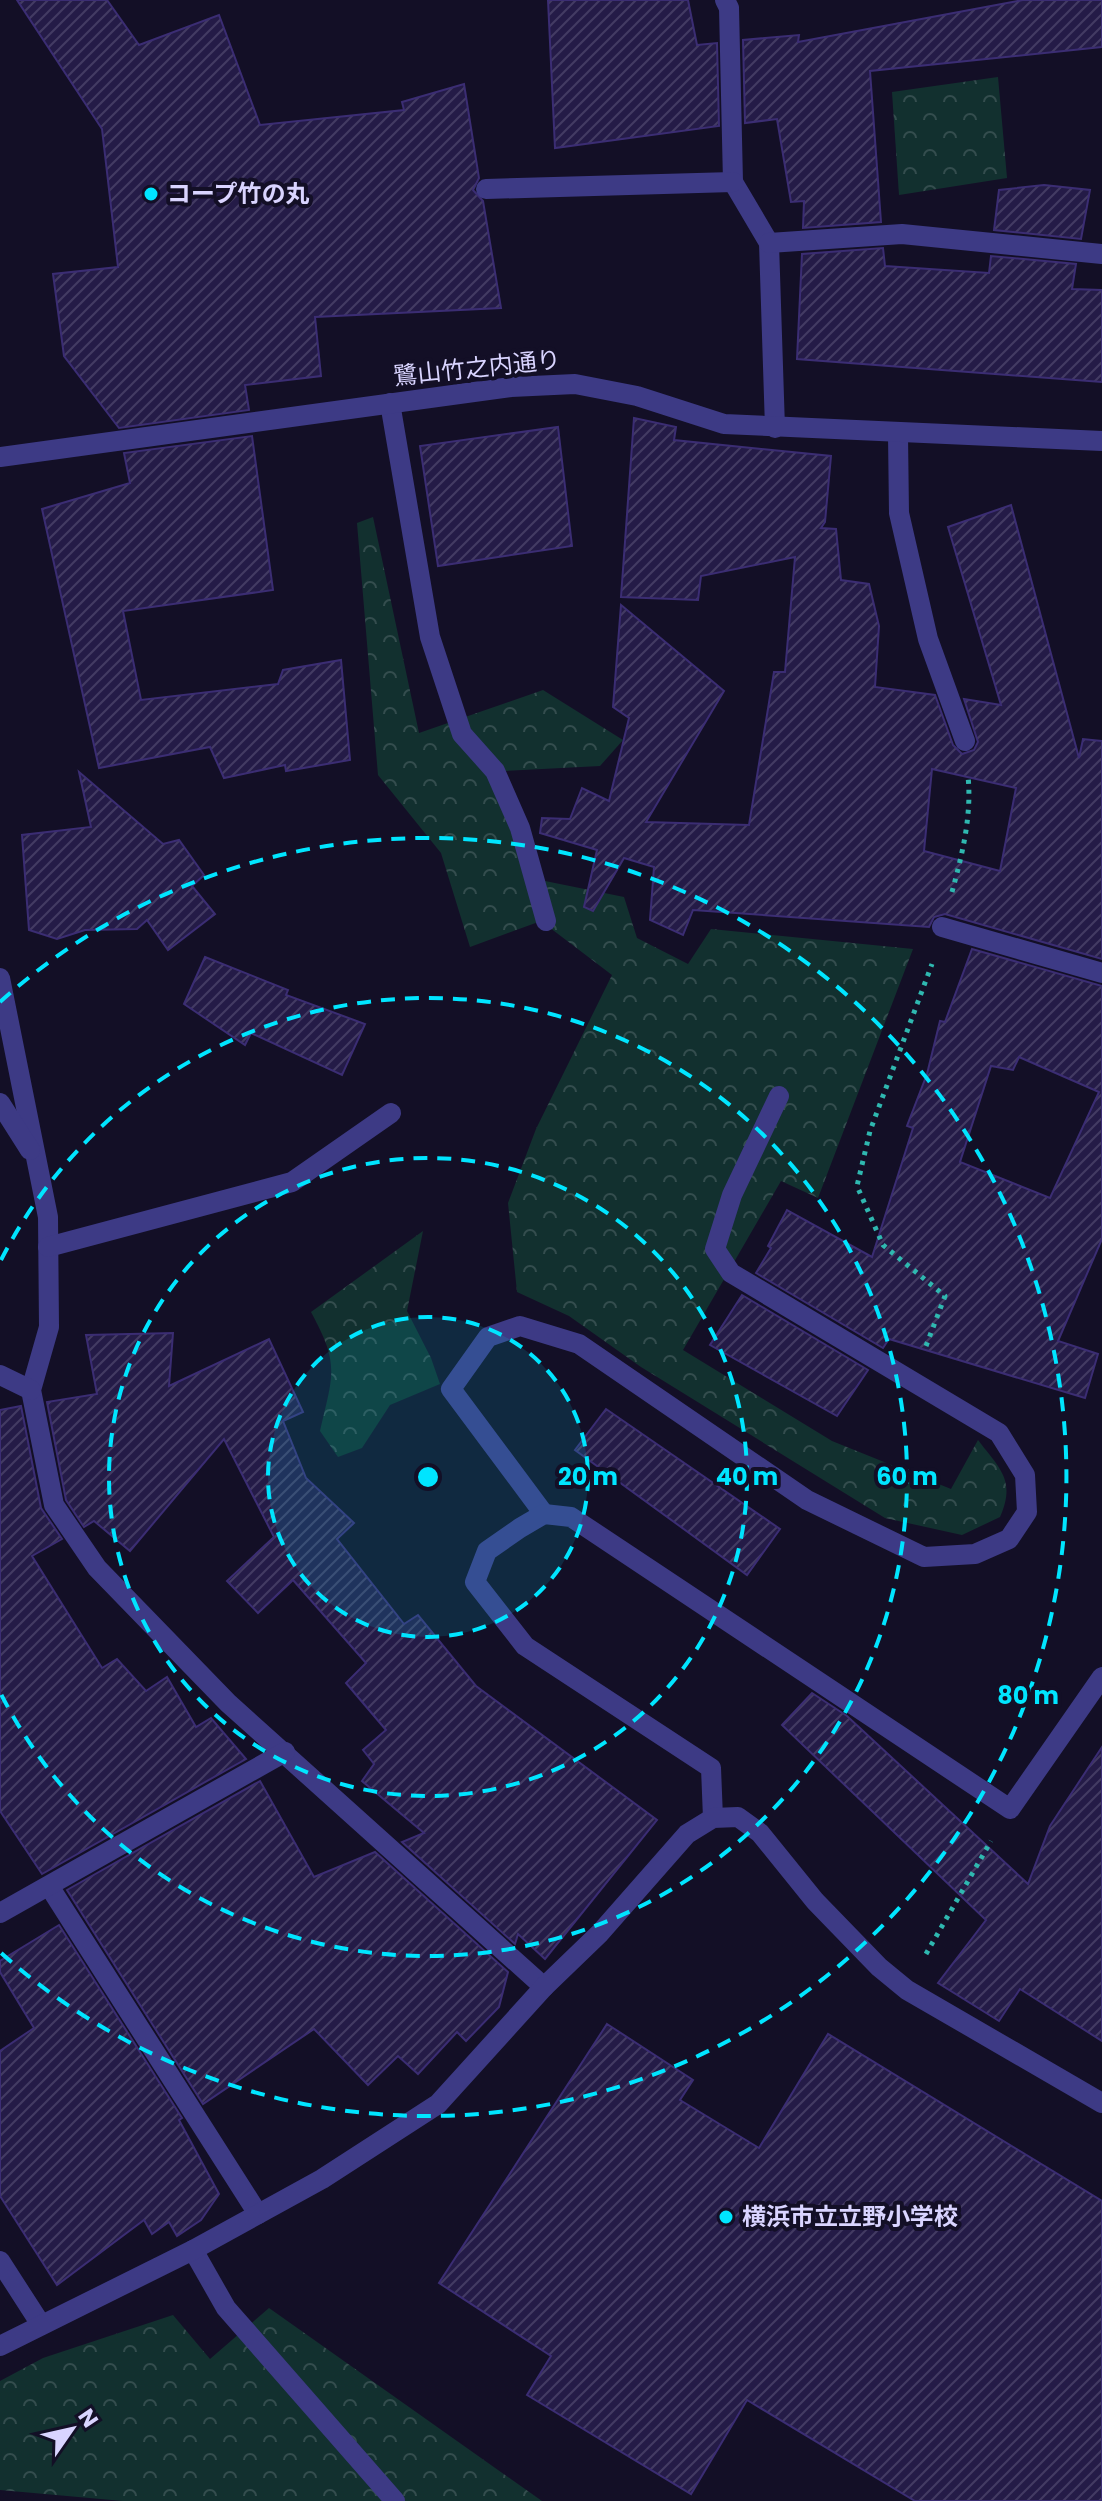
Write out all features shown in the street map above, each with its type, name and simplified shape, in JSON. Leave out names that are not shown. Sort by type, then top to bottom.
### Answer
[{"type":"street","points":[[725,0],[729,8],[733,182],[769,243],[775,428]]},
{"type":"street","points":[[486,189],[733,182]]},
{"type":"street","points":[[769,243],[902,234],[1102,254]]},
{"type":"street","name":"鷺山竹之内通り","points":[[0,457],[511,387],[575,384],[637,396],[724,424],[898,435],[1102,441]]},
{"type":"street","points":[[390,403],[430,637],[462,734],[495,771],[520,828],[546,921]]},
{"type":"street","points":[[898,435],[899,513],[928,639],[965,741]]},
{"type":"street","points":[[942,927],[1102,973]]},
{"type":"street","points":[[0,978],[48,1217],[49,1327],[31,1390],[54,1505],[97,1568],[228,1703],[544,1987]]},
{"type":"street","points":[[544,1514],[451,1389],[488,1337],[520,1326],[579,1344],[807,1500],[924,1557],[975,1554],[1009,1539],[1027,1512],[1025,1475],[999,1433],[731,1273],[715,1249],[732,1195],[779,1096]]},
{"type":"street","points":[[0,1103],[37,1160]]},
{"type":"street","points":[[48,1247],[292,1182],[391,1113]]},
{"type":"street","points":[[0,1375],[31,1390]]},
{"type":"street","points":[[713,1818],[711,1768],[525,1646],[475,1582],[487,1551],[544,1514],[571,1517],[1010,1809],[1102,1677]]},
{"type":"street","points":[[0,1913],[285,1752]]},
{"type":"street","points":[[0,2346],[40,2323],[193,2250],[322,2179],[438,2104],[544,1987],[600,1933],[687,1834],[713,1818],[738,1817],[760,1833],[815,1901],[879,1967],[907,1990],[1102,2103]]},
{"type":"street","points":[[49,1886],[258,2214]]},
{"type":"street","points":[[193,2250],[226,2308],[395,2501]]},
{"type":"street","points":[[0,2261],[40,2323]]},
{"type":"path","points":[[912,1381],[945,1296],[883,1245],[857,1186],[870,1131],[928,978],[963,852],[970,797],[965,741]]},
{"type":"path","points":[[926,1954],[1010,1809]]},
{"type":"green space","points":[[998,77],[1007,178],[899,195],[892,92]]},
{"type":"green space","points":[[373,517],[419,733],[543,690],[623,740],[600,766],[505,771],[545,881],[624,897],[637,938],[688,964],[711,929],[913,949],[818,1198],[781,1181],[683,1350],[832,1441],[951,1489],[978,1440],[999,1467],[1006,1484],[1005,1504],[1000,1517],[962,1535],[885,1518],[641,1367],[569,1316],[517,1292],[508,1203],[536,1129],[612,975],[541,921],[470,947],[441,853],[378,775],[357,523]]},
{"type":"green space","points":[[423,1231],[407,1311],[431,1358],[440,1384],[390,1405],[362,1448],[338,1457],[320,1431],[331,1370],[326,1345],[311,1312]]},
{"type":"green space","points":[[269,2308],[542,2501],[123,2501],[0,2490],[0,2381],[43,2358],[173,2315],[210,2359]]},
{"type":"building","points":[[17,0],[107,0],[139,45],[219,15],[260,125],[404,110],[402,102],[464,84],[479,178],[473,190],[483,201],[501,308],[315,317],[321,376],[245,385],[249,410],[119,428],[64,356],[53,274],[118,267],[102,129]]},
{"type":"building","points":[[548,0],[688,0],[697,45],[717,43],[719,126],[555,148]]},
{"type":"building","points":[[1023,0],[1102,0],[1102,47],[870,71],[881,222],[803,228],[804,201],[791,202],[777,119],[745,123],[743,40],[799,35],[798,42]]},
{"type":"building","points":[[1044,185],[1090,190],[1081,239],[994,230],[999,190]]},
{"type":"building","points":[[883,248],[885,266],[989,273],[991,256],[1076,264],[1072,289],[1102,290],[1102,382],[797,359],[802,254]]},
{"type":"building","points":[[634,418],[676,427],[674,440],[831,456],[825,522],[821,528],[836,529],[841,580],[869,584],[879,626],[875,687],[935,695],[953,745],[962,754],[974,750],[978,742],[964,699],[1001,705],[948,527],[1011,505],[1079,758],[1083,739],[1102,741],[1102,959],[945,914],[934,917],[929,927],[693,910],[683,935],[650,920],[654,867],[624,858],[593,911],[584,907],[597,850],[540,833],[542,818],[570,819],[582,788],[609,801],[629,718],[613,707],[621,605],[724,691],[646,822],[749,825],[774,672],[785,672],[795,557],[701,576],[698,600],[621,597]],"holes":[[[932,769],[1016,788],[1000,871],[924,851]]]},
{"type":"building","points":[[558,427],[572,546],[438,566],[420,446]]},
{"type":"building","points":[[252,436],[273,590],[123,611],[141,700],[278,684],[283,670],[341,660],[350,760],[286,771],[285,765],[224,778],[210,747],[99,768],[42,509],[130,483],[124,453]]},
{"type":"building","points":[[79,772],[163,844],[179,840],[204,875],[192,886],[215,914],[168,950],[147,920],[137,929],[85,930],[57,939],[29,930],[22,835],[91,827]]},
{"type":"building","points":[[972,949],[1102,986],[1102,1239],[1058,1341],[1098,1354],[1085,1398],[889,1339],[883,1348],[756,1273],[771,1248],[768,1246],[787,1210],[872,1257],[913,1128],[907,1126],[927,1074],[940,1021],[945,1022]],"holes":[[[1019,1057],[1099,1092],[1050,1198],[960,1162],[991,1066],[1013,1070]]]},
{"type":"building","points":[[205,957],[288,990],[286,995],[365,1024],[342,1075],[251,1033],[245,1045],[184,1004]]},
{"type":"building","points":[[742,1295],[868,1370],[837,1416],[710,1345]]},
{"type":"building","points":[[173,1333],[169,1386],[269,1339],[303,1412],[283,1421],[306,1478],[354,1523],[337,1539],[404,1624],[418,1615],[476,1686],[657,1820],[545,1959],[518,1934],[515,1944],[402,1842],[424,1833],[362,1781],[374,1764],[363,1750],[386,1730],[346,1683],[366,1663],[293,1580],[258,1613],[227,1581],[274,1537],[224,1439],[130,1551],[94,1521],[84,1527],[66,1500],[47,1402],[97,1394],[86,1335]]},
{"type":"building","points":[[21,1406],[41,1508],[62,1539],[32,1556],[102,1668],[117,1659],[146,1691],[167,1677],[196,1727],[211,1718],[246,1759],[42,1874],[0,1811],[0,1410]]},
{"type":"building","points":[[606,1409],[780,1529],[747,1575],[575,1450]]},
{"type":"building","points":[[812,1693],[847,1716],[1028,1884],[1050,1826],[1102,1747],[1102,2041],[1020,1989],[999,2021],[938,1983],[986,1920],[782,1725]]},
{"type":"building","points":[[260,1781],[314,1877],[375,1852],[508,1972],[499,2007],[466,2041],[457,2032],[418,2074],[398,2056],[368,2085],[314,2029],[203,2104],[67,1890]]},
{"type":"building","points":[[59,1925],[182,2118],[179,2120],[219,2194],[201,2220],[177,2236],[169,2222],[152,2234],[144,2220],[57,2285],[0,2196],[0,2051],[34,2028],[0,1972],[0,1961]]},
{"type":"building","name":"横浜市立立野小学校","points":[[607,2024],[693,2080],[680,2100],[759,2148],[828,2034],[1102,2201],[1102,2501],[915,2501],[747,2400],[691,2494],[527,2395],[551,2356],[439,2283]]},
{"type":"place","name":"コープ竹の丸","points":[[151,194]]},
{"type":"place","name":"横浜市立立野小学校","points":[[726,2217]]}]
